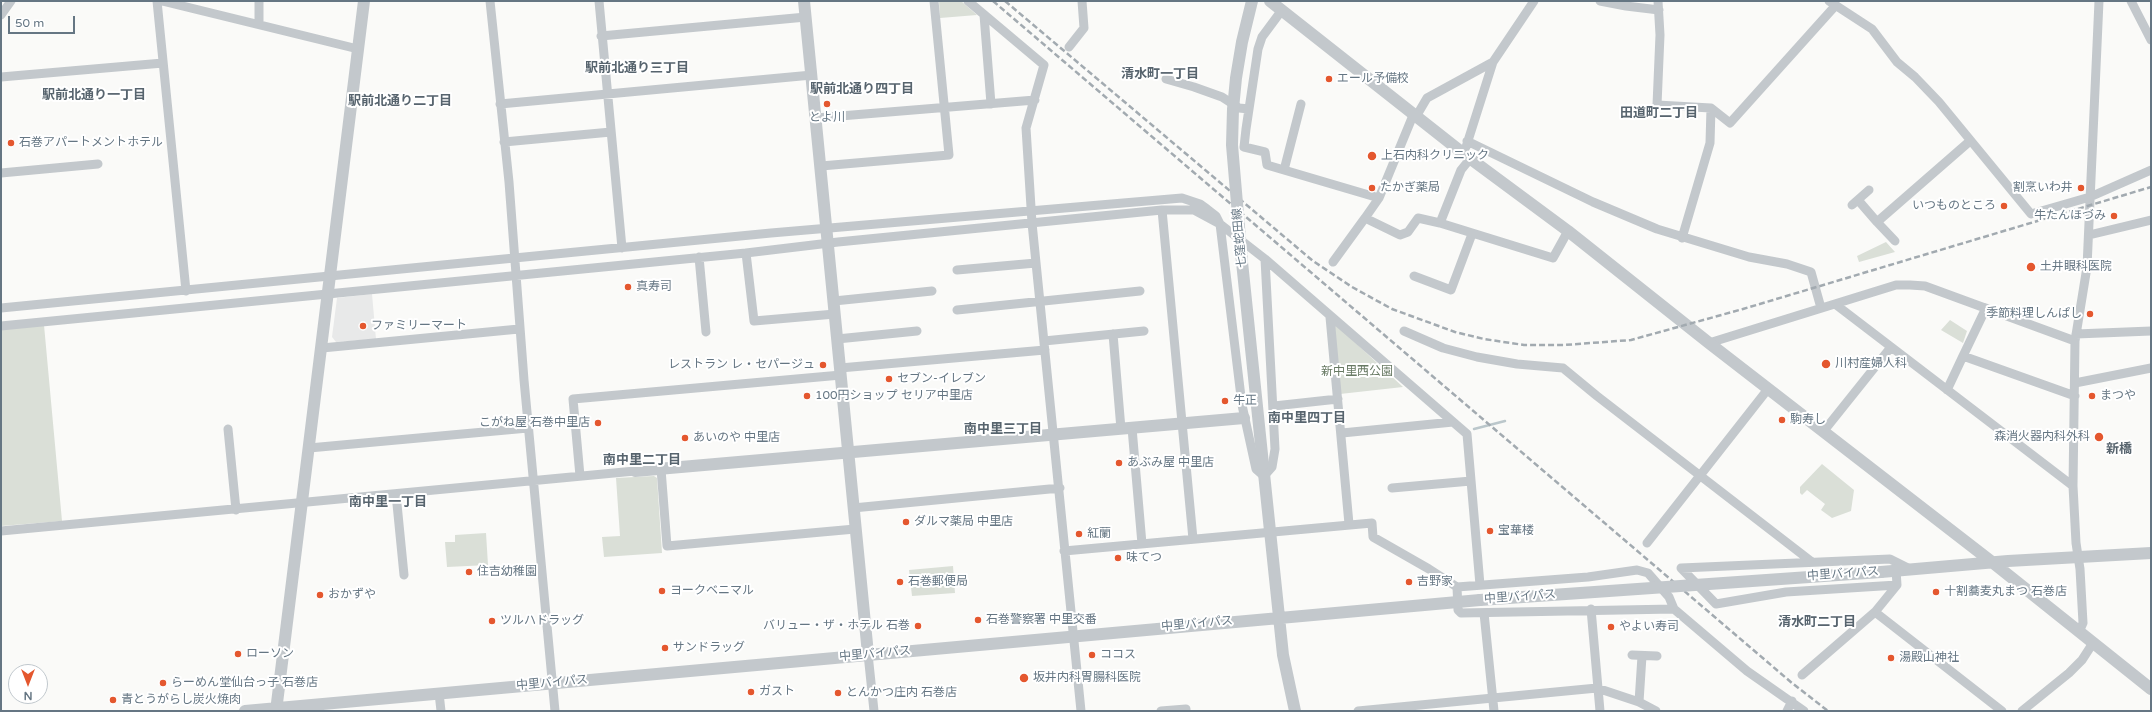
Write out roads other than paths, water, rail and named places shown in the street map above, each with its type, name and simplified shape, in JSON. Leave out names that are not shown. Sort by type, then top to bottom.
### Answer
[{"type":"street","points":[[1,15],[11,1]]},
{"type":"street","points":[[157,1],[186,291]]},
{"type":"street","points":[[162,1],[358,49]]},
{"type":"street","points":[[259,24],[260,1]]},
{"type":"street","points":[[276,710],[364,1]]},
{"type":"street","points":[[490,1],[515,258],[519,330],[555,711]]},
{"type":"street","points":[[599,1],[601,36],[622,248]]},
{"type":"street","points":[[804,1],[874,711]]},
{"type":"street","points":[[821,166],[949,155],[934,1]]},
{"type":"street","points":[[968,1],[1044,65],[1026,128],[1032,223],[1053,434],[1060,488],[1064,551],[1081,711]]},
{"type":"street","points":[[1069,47],[1084,28],[1082,1]]},
{"type":"street","name":"七窪蛇田線","points":[[1252,1],[1242,42],[1236,78],[1232,145],[1239,234],[1286,676],[1295,711]]},
{"type":"street","points":[[1270,1],[1467,156],[1568,231],[1709,344],[1992,562],[2151,689]]},
{"type":"street","points":[[1440,223],[1467,156],[1467,141],[1492,62],[1534,1]]},
{"type":"street","points":[[1600,1],[1626,6],[1658,5],[1660,35],[1657,106],[1711,108],[1730,124],[1833,3],[1872,29],[1897,62],[1915,77],[1939,102],[2031,214],[2090,197],[2151,170]]},
{"type":"street","points":[[2080,632],[2083,623],[2080,569],[2077,557],[2074,486],[2076,337],[2086,274],[2100,1]]},
{"type":"street","points":[[2131,1],[2151,40]]},
{"type":"street","points":[[1282,10],[1262,38],[1258,49],[1244,147],[1265,152],[1267,165],[1379,198]]},
{"type":"street","points":[[984,15],[991,104]]},
{"type":"street","points":[[601,36],[806,17]]},
{"type":"street","points":[[1333,262],[1379,198],[1415,114],[1427,98],[1492,62]]},
{"type":"street","points":[[1,78],[163,63]]},
{"type":"street","points":[[500,104],[812,75]]},
{"type":"street","points":[[1166,79],[1194,86],[1222,97],[1239,108],[1249,109]]},
{"type":"street","points":[[816,118],[1035,100]]},
{"type":"street","points":[[1284,170],[1301,104]]},
{"type":"street","points":[[1682,238],[1710,143],[1711,108]]},
{"type":"street","points":[[504,142],[611,132]]},
{"type":"street","points":[[1467,141],[1593,202],[1682,238],[1749,257],[1787,264],[1811,272],[1821,308]]},
{"type":"street","points":[[1877,222],[1970,141]]},
{"type":"street","points":[[1,173],[98,164]]},
{"type":"street","points":[[1869,190],[1855,202],[1895,241]]},
{"type":"street","points":[[1,308],[622,248],[1031,210],[1182,198],[1200,204],[1216,216],[1220,224],[1244,418],[1256,469],[1264,470],[1272,467],[1275,449],[1274,406],[1265,258]]},
{"type":"street","points":[[1162,210],[1193,539]]},
{"type":"street","points":[[1,326],[515,274],[746,253],[828,243],[1162,210],[1194,210],[1220,224],[1265,258],[1467,434],[1480,585]]},
{"type":"street","points":[[1365,218],[1400,235],[1408,232],[1418,218],[1521,247],[1552,258],[1568,231]]},
{"type":"street","points":[[2088,235],[2151,220]]},
{"type":"street","points":[[1414,276],[1451,290],[1472,234]]},
{"type":"street","points":[[746,253],[754,321],[835,314]]},
{"type":"street","points":[[699,257],[706,332]]},
{"type":"street","points":[[957,270],[1036,263]]},
{"type":"street","points":[[1709,344],[1896,285],[1925,286],[1986,308],[2076,337],[2151,331]]},
{"type":"street","points":[[957,310],[1140,291]]},
{"type":"street","points":[[834,302],[932,292]]},
{"type":"street","points":[[120,296],[121,314]]},
{"type":"street","points":[[1835,304],[2074,486]]},
{"type":"street","points":[[1947,390],[1986,308]]},
{"type":"street","points":[[1330,316],[1342,433],[1349,524]]},
{"type":"street","points":[[322,348],[519,330]]},
{"type":"street","points":[[837,339],[917,331]]},
{"type":"street","points":[[1044,340],[1144,331]]},
{"type":"street","points":[[1404,331],[1443,348],[1477,357],[1517,364],[1563,368],[1812,562]]},
{"type":"street","points":[[1113,334],[1142,544]]},
{"type":"street","points":[[1823,432],[1891,347]]},
{"type":"street","points":[[580,476],[573,399],[1045,350]]},
{"type":"street","points":[[1963,356],[2075,396]]},
{"type":"street","points":[[2075,383],[2151,368]]},
{"type":"street","points":[[1647,543],[1768,389]]},
{"type":"street","points":[[1274,406],[1338,399]]},
{"type":"street","points":[[1,531],[533,482],[635,471],[1244,418]]},
{"type":"street","points":[[1342,433],[1453,422]]},
{"type":"street","points":[[309,448],[528,428]]},
{"type":"street","points":[[228,429],[236,510]]},
{"type":"street","points":[[662,469],[667,546],[856,529]]},
{"type":"street","points":[[1392,488],[1471,481]]},
{"type":"street","points":[[853,508],[1060,488]]},
{"type":"street","points":[[396,494],[404,575]]},
{"type":"street","points":[[1064,551],[1270,531],[1372,523],[1373,537],[1429,569],[1456,587],[1588,577],[1637,570],[1648,574],[1669,597],[1674,609],[1747,671],[1792,701],[1804,711]]},
{"type":"street","name":"中里バイパス","points":[[245,711],[276,710],[439,693],[1480,600],[1881,572],[1992,562],[2151,553]]},
{"type":"street","points":[[1897,584],[1786,592],[1716,604],[1681,568],[1890,559],[1910,569]]},
{"type":"street","points":[[1802,675],[1876,612],[1897,584],[1896,570]]},
{"type":"street","points":[[1456,587],[1458,610],[1461,613],[1591,609],[1674,609]]},
{"type":"street","points":[[1591,609],[1600,711]]},
{"type":"street","points":[[1876,612],[2002,711]]},
{"type":"street","points":[[1484,613],[1494,711]]},
{"type":"street","points":[[2022,711],[2069,674],[2082,660],[2093,643]]},
{"type":"street","points":[[1632,655],[1658,656]]},
{"type":"street","points":[[1639,702],[1642,656]]},
{"type":"street","points":[[1358,711],[1597,688],[1639,702],[1656,711]]},
{"type":"street","points":[[439,693],[441,711]]},
{"type":"street","points":[[1787,711],[1792,701]]},
{"type":"street","points":[[1161,711],[1186,709],[1186,711]]},
{"type":"waterway","points":[[1474,429],[1505,421]]},
{"type":"railway","points":[[993,1],[1792,683],[1828,711]]},
{"type":"railway","points":[[1005,1],[1313,261],[1352,287],[1392,309],[1455,332],[1484,339],[1524,345],[1564,345],[1631,340],[1743,309],[2151,187]]},
{"type":"place","name":"エール予備校","points":[[1329,79]]},
{"type":"place","name":"とよ川","points":[[827,104]]},
{"type":"place","name":"石巻アパートメントホテル","points":[[11,143]]},
{"type":"place","name":"上石内科クリニック","points":[[1372,156]]},
{"type":"place","name":"たかぎ薬局","points":[[1372,188]]},
{"type":"place","name":"割烹いわ井","points":[[2081,188]]},
{"type":"place","name":"いつものところ","points":[[2004,206]]},
{"type":"place","name":"牛たんほづみ","points":[[2114,216]]},
{"type":"place","name":"土井眼科医院","points":[[2031,267]]},
{"type":"place","name":"真寿司","points":[[628,287]]},
{"type":"place","name":"季節料理しんぱし","points":[[2090,314]]},
{"type":"place","name":"ファミリーマート","points":[[363,326]]},
{"type":"place","name":"川村産婦人科","points":[[1826,364]]},
{"type":"place","name":"レストラン レ・セパージュ","points":[[823,365]]},
{"type":"place","name":"セブン-イレブン","points":[[889,379]]},
{"type":"place","name":"100円ショップ セリア中里店","points":[[807,396]]},
{"type":"place","name":"まつや","points":[[2092,396]]},
{"type":"place","name":"牛正","points":[[1225,401]]},
{"type":"place","name":"駒寿し","points":[[1782,420]]},
{"type":"place","name":"こがね屋 石巻中里店","points":[[598,423]]},
{"type":"place","name":"森消火器内科外科","points":[[2099,437]]},
{"type":"place","name":"あいのや 中里店","points":[[685,438]]},
{"type":"place","name":"あぶみ屋 中里店","points":[[1119,463]]},
{"type":"place","name":"ダルマ薬局 中里店","points":[[906,522]]},
{"type":"place","name":"宝華楼","points":[[1490,531]]},
{"type":"place","name":"紅蘭","points":[[1079,534]]},
{"type":"place","name":"味てつ","points":[[1118,558]]},
{"type":"place","name":"住吉幼稚園","points":[[469,572]]},
{"type":"place","name":"石巻郵便局","points":[[900,582]]},
{"type":"place","name":"吉野家","points":[[1409,582]]},
{"type":"place","name":"ヨークベニマル","points":[[662,591]]},
{"type":"place","name":"十割蕎麦丸まつ 石巻店","points":[[1936,592]]},
{"type":"place","name":"おかずや","points":[[320,595]]},
{"type":"place","name":"石巻警察署 中里交番","points":[[978,620]]},
{"type":"place","name":"ツルハドラッグ","points":[[492,621]]},
{"type":"place","name":"バリュー・ザ・ホテル 石巻","points":[[918,626]]},
{"type":"place","name":"やよい寿司","points":[[1611,627]]},
{"type":"place","name":"サンドラッグ","points":[[665,648]]},
{"type":"place","name":"ローソン","points":[[238,654]]},
{"type":"place","name":"ココス","points":[[1092,655]]},
{"type":"place","name":"湯殿山神社","points":[[1891,658]]},
{"type":"place","name":"坂井内科胃腸科医院","points":[[1024,678]]},
{"type":"place","name":"らーめん堂仙台っ子 石巻店","points":[[163,683]]},
{"type":"place","name":"ガスト","points":[[751,692]]},
{"type":"place","name":"とんかつ庄内 石巻店","points":[[838,693]]},
{"type":"place","name":"青とうがらし炭火焼肉","points":[[113,700]]},
{"type":"district","name":"駅前北通り三丁目","points":[[637,69]]},
{"type":"district","name":"清水町一丁目","points":[[1160,75]]},
{"type":"district","name":"駅前北通り四丁目","points":[[862,90]]},
{"type":"district","name":"駅前北通り一丁目","points":[[94,96]]},
{"type":"district","name":"駅前北通り二丁目","points":[[400,102]]},
{"type":"district","name":"田道町二丁目","points":[[1659,114]]},
{"type":"district","name":"南中里四丁目","points":[[1307,419]]},
{"type":"district","name":"南中里三丁目","points":[[1003,430]]},
{"type":"district","name":"新橋","points":[[2119,450]]},
{"type":"district","name":"南中里二丁目","points":[[642,461]]},
{"type":"district","name":"南中里一丁目","points":[[388,503]]},
{"type":"district","name":"清水町二丁目","points":[[1817,623]]},
{"type":"park label","name":"新中里西公園","points":[[1357,372]]}]
